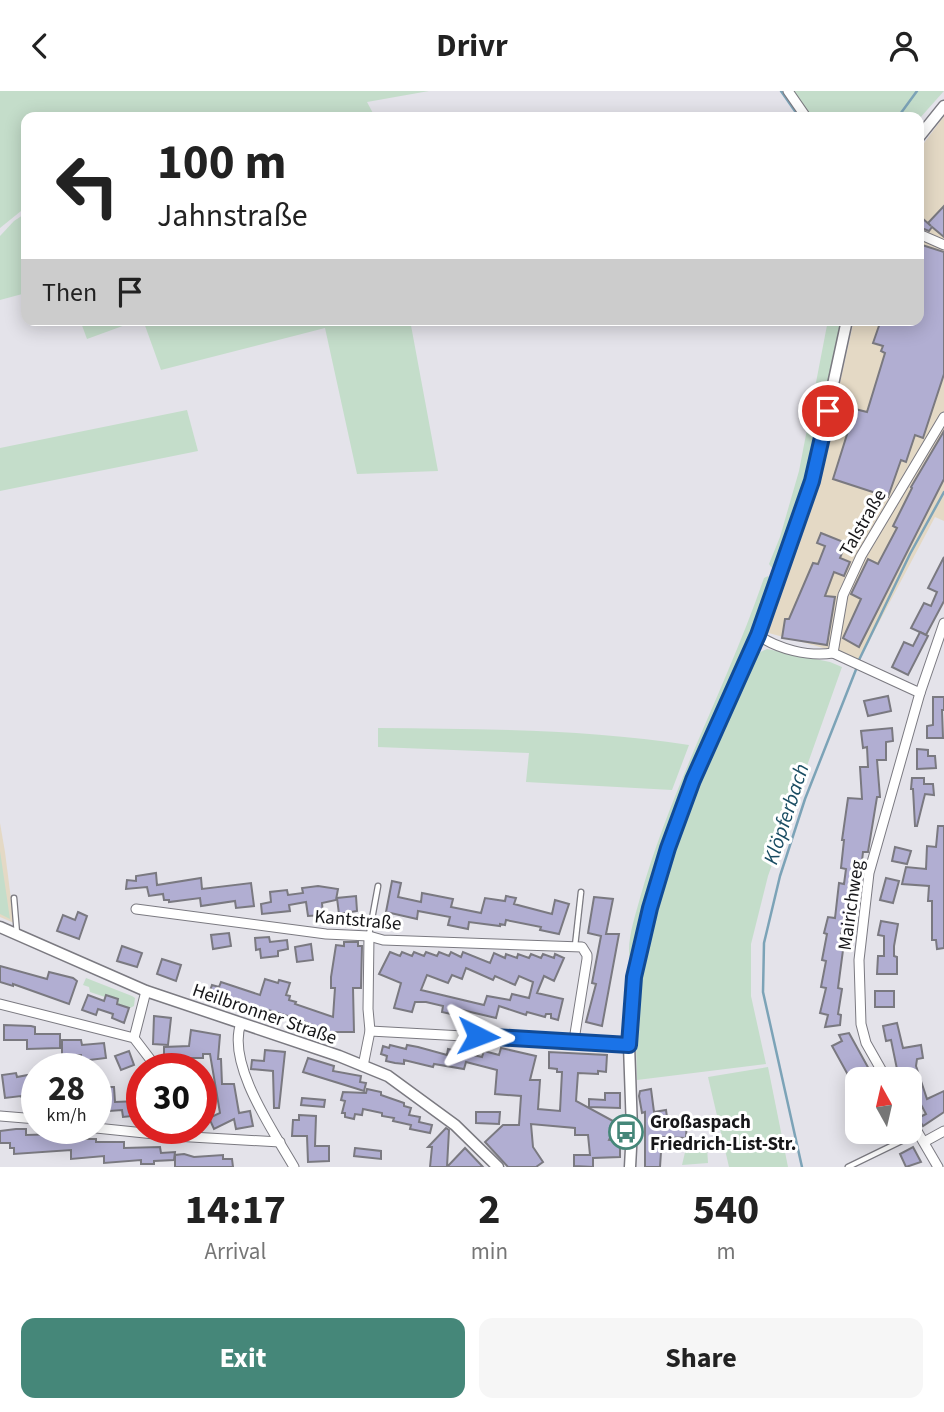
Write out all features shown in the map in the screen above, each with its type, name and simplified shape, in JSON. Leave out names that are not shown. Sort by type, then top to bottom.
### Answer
[{"type":"street","points":[[788,91],[803,112]]},
{"type":"street","points":[[924,131],[944,106]]},
{"type":"street","points":[[924,236],[944,245]]},
{"type":"street","points":[[630,1167],[632,1130],[629,1045],[634,977],[650,908],[693,780],[758,635],[812,481],[846,326]]},
{"type":"street","name":"Talstraße","points":[[833,653],[843,595],[861,556],[886,508],[944,417]]},
{"type":"street","name":"Mairichweg","points":[[880,1067],[866,1043],[861,1024],[859,960],[869,873],[920,693],[944,623]]},
{"type":"street","points":[[758,635],[768,642],[794,650],[822,655],[833,653],[920,693]]},
{"type":"street","name":"Kantstraße","points":[[136,909],[326,934],[369,936],[383,940],[577,946]]},
{"type":"street","name":"Heilbronner Straße","points":[[0,927],[146,991],[387,1076],[455,1125],[498,1167]]},
{"type":"street","points":[[363,1066],[370,1031],[369,936]]},
{"type":"street","points":[[574,1040],[587,955],[585,950],[577,946]]},
{"type":"street","points":[[134,1038],[146,991]]},
{"type":"street","points":[[0,1005],[134,1038],[145,1053]]},
{"type":"street","points":[[241,1023],[237,1035],[247,1083],[294,1167]]},
{"type":"street","points":[[370,1031],[629,1045]]},
{"type":"street","points":[[0,1116],[21,1118]]},
{"type":"street","points":[[924,1142],[944,1131]]},
{"type":"street","points":[[217,1137],[280,1142]]},
{"type":"street","points":[[922,1139],[938,1167]]},
{"type":"lane","points":[[369,936],[378,886]]},
{"type":"lane","points":[[577,946],[581,893]]},
{"type":"lane","points":[[14,898],[17,935]]},
{"type":"lane","points":[[848,1167],[892,1145]]},
{"type":"shaded area","points":[[944,116],[944,521],[935,517],[858,662],[831,650],[765,632],[819,477],[853,326],[924,326],[924,143]]},
{"type":"shaded area","points":[[0,823],[5,852],[14,923],[0,917]]},
{"type":"green space","points":[[0,91],[429,91],[367,102],[372,112],[21,112],[21,211],[0,228]]},
{"type":"green space","points":[[791,91],[944,91],[924,113],[806,112]]},
{"type":"green space","points":[[21,216],[21,294],[0,300],[0,236]]},
{"type":"green space","points":[[82,326],[123,326],[87,339]]},
{"type":"green space","points":[[145,326],[411,326],[438,471],[357,474],[325,328],[161,370]]},
{"type":"green space","points":[[827,326],[840,326],[809,470],[778,566],[772,568],[769,564],[780,537],[799,471]]},
{"type":"green space","points":[[187,410],[198,451],[0,491],[0,448]]},
{"type":"green space","points":[[768,576],[773,581],[772,584],[673,815],[649,887],[633,959],[630,961],[632,929],[667,816],[764,578]]},
{"type":"green space","points":[[767,649],[842,667],[768,876],[751,944],[751,996],[766,1064],[637,1080],[636,1046],[642,957],[672,852],[697,786],[754,655]]},
{"type":"green space","points":[[378,728],[573,733],[689,745],[672,790],[526,782],[529,753],[378,747]]},
{"type":"green space","points":[[0,851],[10,919],[0,914]]},
{"type":"green space","points":[[86,978],[132,996],[135,998],[134,1006],[130,1008],[113,1002],[110,996],[90,992],[89,987],[83,985]]},
{"type":"green space","points":[[768,1067],[788,1167],[729,1167],[708,1077]]},
{"type":"green space","points":[[707,1147],[708,1163],[682,1165],[686,1148]]},
{"type":"building","points":[[944,206],[944,237],[932,227],[929,231],[924,229],[924,220],[931,226],[928,223]]},
{"type":"building","points":[[924,246],[944,252],[944,374],[923,438],[915,435],[906,462],[901,460],[888,497],[833,479],[855,409],[867,412],[885,353],[881,351],[883,346],[873,343],[879,326],[924,326]]},
{"type":"building","points":[[944,431],[944,479],[859,647],[843,638],[861,599],[851,594],[868,559],[878,564],[897,528],[893,526],[911,487]]},
{"type":"building","points":[[821,533],[846,543],[840,558],[850,562],[844,576],[834,572],[825,596],[835,597],[827,645],[782,638],[785,619],[789,619],[813,563],[818,564],[825,546],[817,543]]},
{"type":"building","points":[[944,557],[944,601],[926,635],[911,628],[924,603],[931,606],[937,592],[928,588]]},
{"type":"building","points":[[920,632],[928,636],[908,675],[892,667],[904,642],[913,646]]},
{"type":"building","points":[[888,696],[891,711],[868,716],[864,701]]},
{"type":"building","points":[[933,697],[944,697],[943,738],[927,738],[927,726],[933,725]]},
{"type":"building","points":[[892,728],[893,741],[886,742],[886,760],[877,760],[880,797],[877,797],[868,852],[863,852],[859,870],[856,909],[847,908],[841,934],[845,935],[838,988],[842,989],[838,1014],[841,1015],[840,1025],[825,1027],[828,1015],[820,1013],[826,988],[821,987],[826,961],[822,960],[827,934],[824,933],[828,917],[835,918],[839,883],[844,884],[846,869],[841,868],[842,840],[848,798],[862,799],[860,767],[868,767],[867,747],[863,748],[861,731]]},
{"type":"building","points":[[917,749],[928,750],[928,756],[935,756],[936,768],[917,769]]},
{"type":"building","points":[[912,778],[924,778],[924,784],[933,784],[934,795],[925,794],[917,826],[911,789]]},
{"type":"building","points":[[938,826],[944,826],[944,948],[937,949],[936,940],[932,940],[932,901],[928,901],[929,886],[902,884],[906,867],[926,869],[927,846],[936,847]]},
{"type":"building","points":[[895,847],[911,851],[907,864],[892,861]]},
{"type":"building","points":[[156,873],[157,885],[201,878],[202,889],[251,883],[254,906],[236,908],[235,901],[201,906],[200,898],[169,902],[164,900],[163,894],[149,896],[147,887],[126,889],[127,880],[136,881],[136,876]]},
{"type":"building","points":[[886,878],[899,881],[893,903],[880,900]]},
{"type":"building","points":[[392,881],[401,883],[398,897],[421,902],[422,893],[453,899],[451,907],[481,913],[485,898],[505,901],[506,896],[516,898],[514,904],[552,914],[555,900],[569,904],[559,934],[540,930],[541,927],[506,920],[505,925],[500,926],[469,922],[468,929],[448,925],[450,917],[418,911],[417,919],[386,912]]},
{"type":"building","points":[[318,886],[338,889],[336,900],[322,903],[323,915],[308,916],[306,902],[289,905],[290,911],[262,914],[261,904],[271,902],[270,892],[287,890],[288,895],[303,893],[302,888]]},
{"type":"building","points":[[356,896],[357,911],[339,914],[337,898]]},
{"type":"building","points":[[594,897],[613,899],[606,934],[619,934],[602,1026],[586,1022],[596,984],[592,983],[601,936],[588,933]]},
{"type":"building","points":[[78,912],[87,916],[79,939],[57,931],[63,915],[75,920]]},
{"type":"building","points":[[881,921],[898,924],[894,946],[897,974],[877,974],[878,956],[884,956],[884,936],[878,935]]},
{"type":"building","points":[[229,933],[231,946],[213,949],[211,935]]},
{"type":"building","points":[[269,937],[270,942],[287,940],[288,949],[278,951],[278,956],[261,958],[260,949],[256,950],[255,938]]},
{"type":"building","points":[[344,942],[358,942],[358,946],[362,946],[361,988],[353,988],[354,1032],[332,1032],[332,1036],[326,1036],[318,1033],[320,1028],[300,1020],[209,994],[212,985],[219,987],[221,982],[260,995],[265,979],[278,983],[279,980],[290,983],[286,995],[290,996],[289,1000],[333,1017],[335,988],[331,988],[331,977],[336,945],[344,946]]},
{"type":"building","points":[[311,944],[313,960],[297,962],[295,947]]},
{"type":"building","points":[[122,946],[142,953],[137,967],[117,961]]},
{"type":"building","points":[[390,952],[400,956],[402,952],[412,956],[414,952],[424,956],[426,952],[437,956],[439,952],[449,956],[451,952],[461,957],[463,952],[490,963],[494,953],[505,958],[506,954],[529,958],[531,954],[541,958],[543,954],[554,958],[555,954],[564,958],[554,981],[544,976],[537,993],[563,999],[558,1020],[551,1018],[551,1014],[546,1014],[545,1017],[527,1012],[526,1015],[499,1006],[496,1018],[462,1010],[460,1016],[442,1012],[443,1006],[426,1002],[415,1002],[412,1012],[394,1008],[401,983],[379,974]],"holes":[[[466,968],[493,980],[495,976],[515,985],[519,976],[533,982],[529,998],[512,994],[510,1000],[487,996],[484,1005],[421,990],[427,975],[448,983],[452,975],[462,979]]]},
{"type":"building","points":[[162,959],[181,965],[176,981],[157,974]]},
{"type":"building","points":[[0,966],[47,979],[49,972],[73,978],[77,981],[69,1004],[0,982]]},
{"type":"building","points":[[875,991],[894,991],[894,1007],[875,1007]]},
{"type":"building","points":[[88,995],[104,1001],[106,995],[118,999],[117,1004],[129,1008],[124,1023],[112,1018],[113,1014],[98,1009],[96,1015],[82,1010]]},
{"type":"building","points":[[154,1016],[171,1018],[168,1045],[153,1044]]},
{"type":"building","points":[[897,1023],[903,1048],[921,1045],[923,1058],[917,1059],[916,1067],[897,1067],[891,1040],[886,1041],[883,1026]]},
{"type":"building","points":[[4,1025],[35,1027],[35,1034],[60,1034],[60,1048],[27,1049],[27,1040],[4,1040]]},
{"type":"building","points":[[191,1030],[220,1035],[218,1059],[221,1059],[222,1084],[234,1084],[239,1113],[250,1111],[253,1126],[236,1129],[234,1119],[217,1128],[217,1114],[220,1113],[217,1095],[217,1053],[164,1053],[164,1047],[189,1046]]},
{"type":"building","points":[[849,1033],[868,1067],[845,1067],[845,1070],[832,1046],[842,1041],[839,1035]]},
{"type":"building","points":[[62,1040],[81,1040],[82,1045],[104,1043],[105,1053],[62,1053]]},
{"type":"building","points":[[390,1045],[406,1049],[407,1045],[447,1055],[448,1049],[482,1057],[484,1051],[499,1055],[501,1048],[536,1056],[530,1080],[540,1080],[538,1109],[560,1111],[562,1072],[549,1068],[549,1052],[607,1055],[606,1072],[578,1073],[576,1101],[613,1121],[610,1127],[614,1130],[609,1140],[620,1141],[620,1157],[593,1158],[593,1167],[574,1166],[574,1155],[590,1155],[588,1135],[575,1135],[575,1128],[531,1124],[533,1147],[543,1162],[536,1167],[508,1167],[485,1142],[503,1125],[519,1125],[521,1096],[495,1094],[497,1070],[466,1062],[464,1069],[434,1064],[433,1067],[404,1060],[404,1064],[386,1061],[387,1056],[381,1054],[383,1046],[389,1048]]},
{"type":"building","points":[[265,1050],[285,1052],[279,1108],[274,1108],[273,1071],[251,1069],[252,1060],[264,1061]]},
{"type":"building","points":[[129,1051],[126,1053],[126,1068],[121,1070],[115,1056]]},
{"type":"building","points":[[308,1058],[334,1066],[333,1071],[361,1076],[360,1082],[366,1083],[364,1091],[303,1072]]},
{"type":"building","points":[[16,1073],[17,1077],[21,1076],[21,1096],[5,1098],[2,1075]]},
{"type":"building","points":[[922,1084],[927,1099],[944,1091],[944,1112],[923,1126],[922,1116],[926,1114],[922,1106]]},
{"type":"building","points":[[112,1087],[115,1102],[126,1102],[126,1117],[123,1117],[122,1110],[112,1111]]},
{"type":"building","points":[[367,1089],[381,1092],[381,1095],[404,1103],[404,1106],[411,1108],[409,1115],[420,1117],[419,1122],[432,1125],[430,1133],[410,1129],[411,1125],[393,1121],[394,1118],[382,1116],[382,1113],[363,1109],[362,1115],[355,1114],[354,1119],[345,1117],[345,1113],[342,1113],[345,1101],[341,1100],[343,1092],[366,1093]]},
{"type":"building","points":[[651,1089],[654,1112],[666,1110],[667,1117],[687,1117],[686,1138],[662,1137],[660,1167],[645,1167],[645,1112],[642,1113],[639,1096],[640,1091]]},
{"type":"building","points":[[605,1093],[620,1093],[620,1108],[589,1107],[589,1099],[605,1100]]},
{"type":"building","points":[[302,1098],[325,1100],[324,1107],[301,1105]]},
{"type":"building","points":[[476,1112],[500,1112],[499,1124],[476,1123]]},
{"type":"building","points":[[299,1115],[316,1116],[315,1146],[329,1146],[329,1161],[308,1162],[307,1136],[292,1136],[293,1120],[299,1120]]},
{"type":"building","points":[[446,1128],[449,1130],[447,1167],[430,1167],[432,1147],[428,1147]]},
{"type":"building","points":[[21,1129],[21,1144],[124,1142],[124,1148],[160,1147],[161,1153],[175,1152],[174,1160],[154,1161],[154,1164],[141,1164],[141,1160],[104,1163],[104,1156],[71,1159],[71,1150],[14,1154],[10,1143],[0,1143],[0,1131]]},
{"type":"building","points":[[913,1147],[921,1162],[906,1167],[900,1154]]},
{"type":"building","points":[[355,1148],[381,1151],[381,1159],[354,1156]]},
{"type":"building","points":[[465,1148],[483,1167],[447,1167]]},
{"type":"building","points":[[175,1155],[194,1157],[223,1155],[223,1159],[232,1159],[233,1167],[175,1167]]},
{"type":"waterway","points":[[781,91],[796,112]]},
{"type":"waterway","points":[[902,112],[917,91]]},
{"type":"waterway","name":"Klöpferbach","points":[[859,660],[910,554],[944,492]]},
{"type":"waterway","name":"Klöpferbach","points":[[802,1167],[763,992],[764,943],[780,876],[805,799],[857,667]]},
{"type":"place","name":"Großaspach Friedrich-List-Str.","points":[[626,1132]]},
{"type":"route","points":[[478,1036],[629,1045],[634,977],[650,908],[668,848],[693,780],[758,635],[812,481],[828,411]]}]
